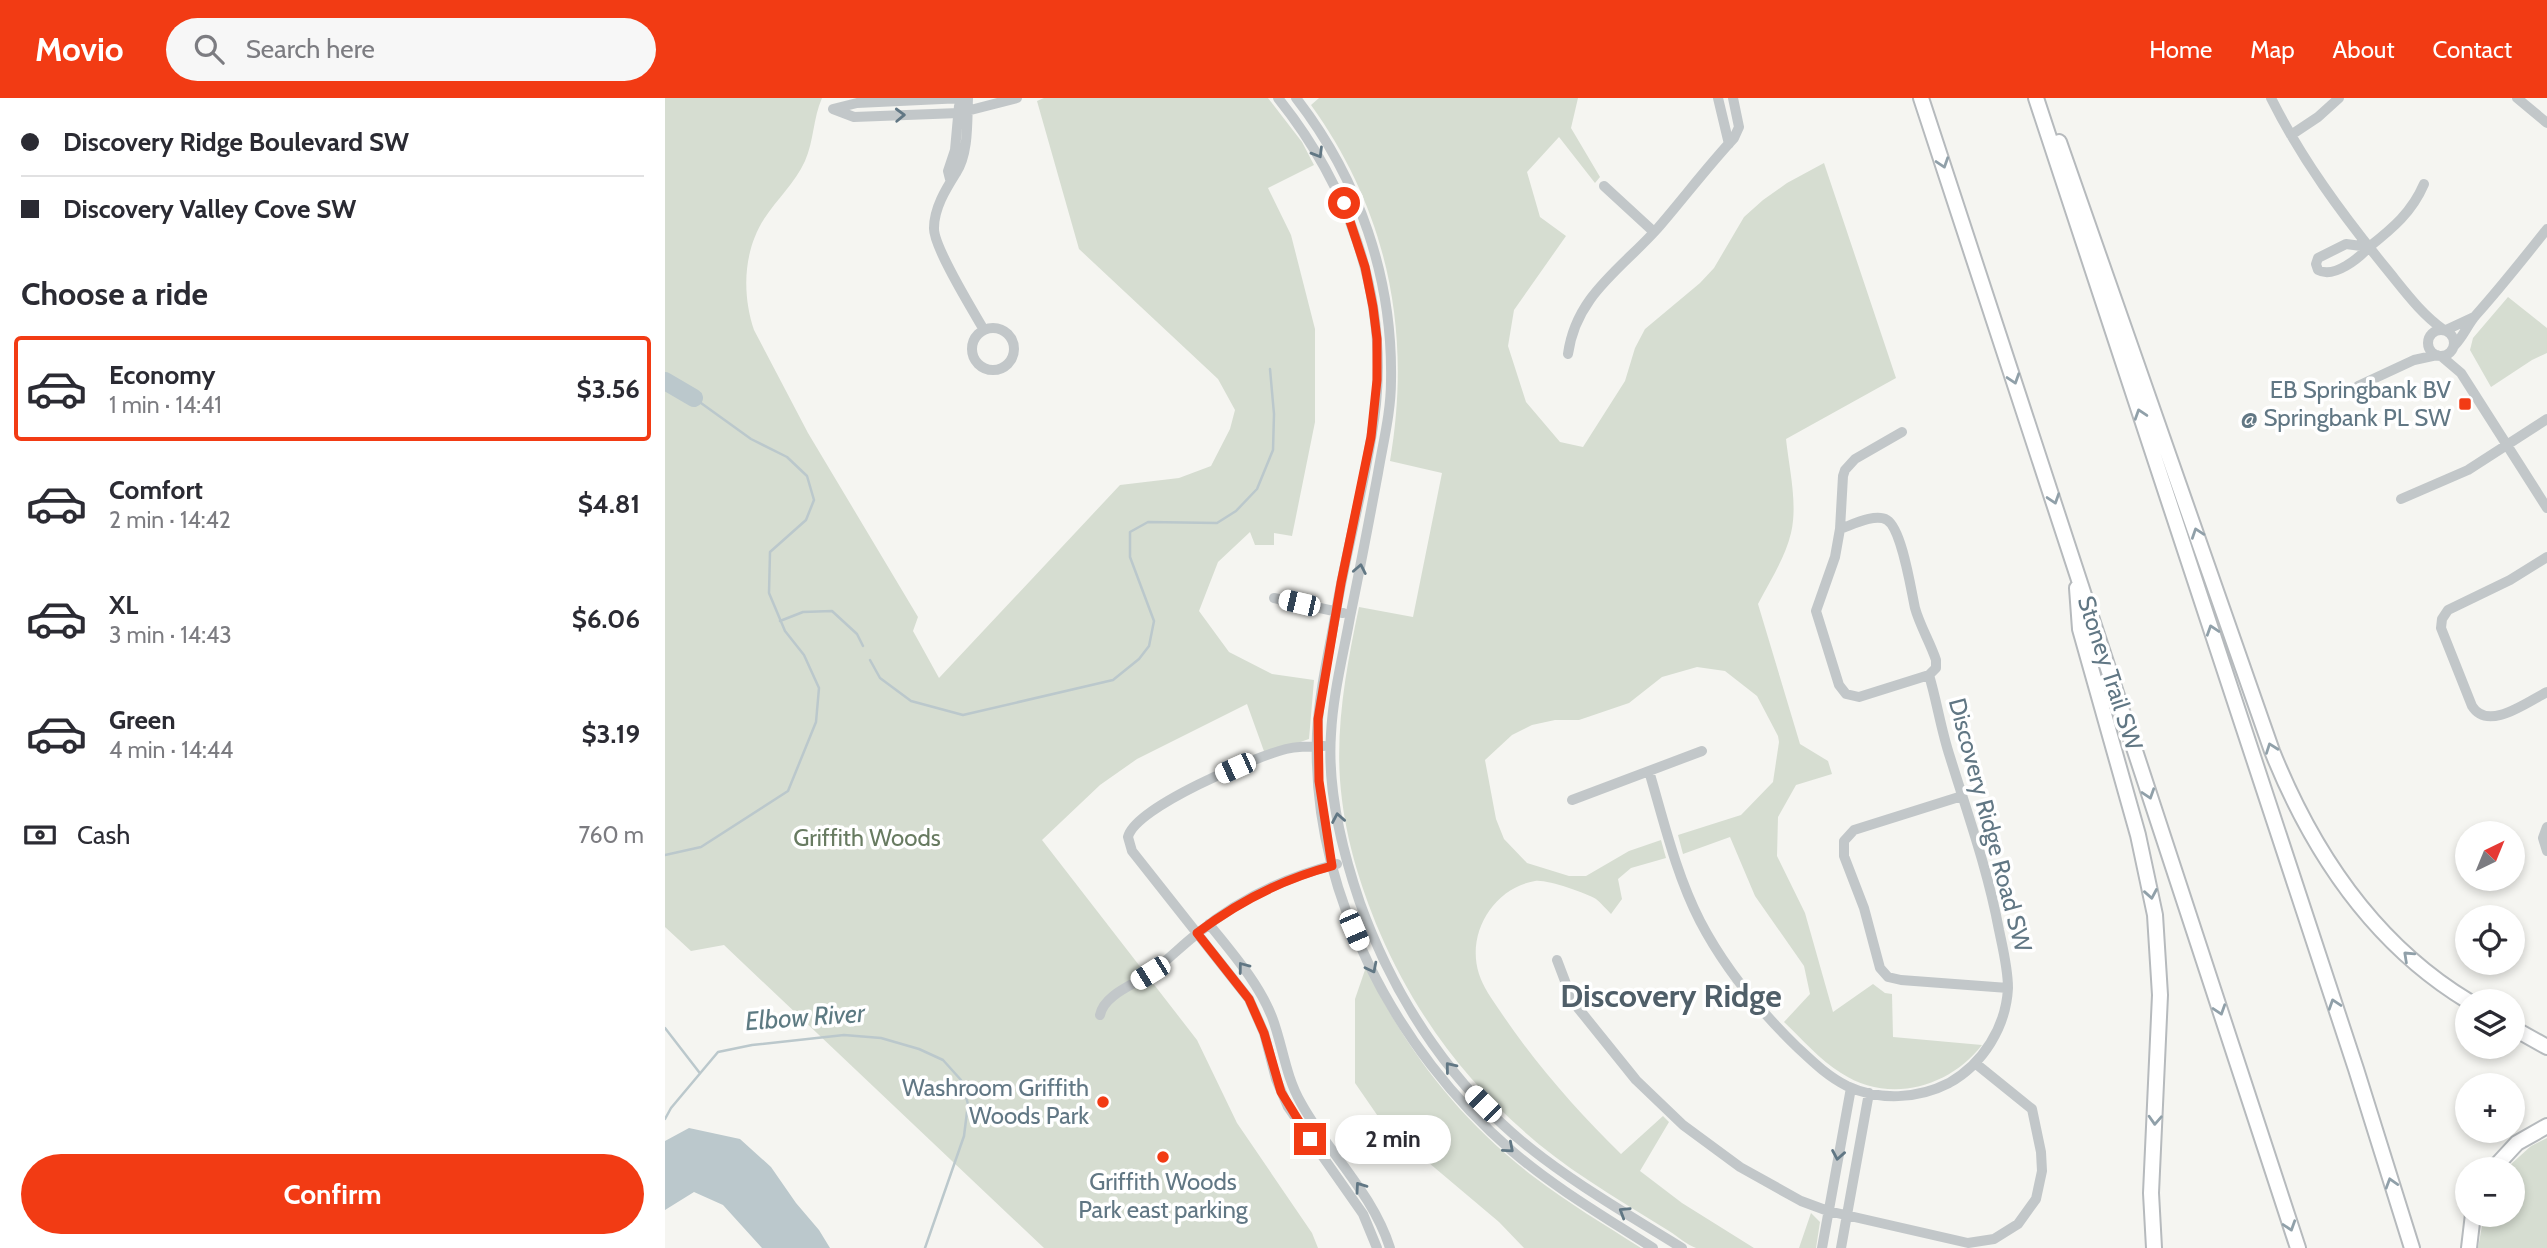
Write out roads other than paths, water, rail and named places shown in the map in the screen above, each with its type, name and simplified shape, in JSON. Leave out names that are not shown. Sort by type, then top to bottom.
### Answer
[{"type":"highway","name":"Stoney Trail SW","points":[[1921,98],[2298,1248]]},
{"type":"highway","points":[[2037,98],[2066,159],[2272,751],[2288,790],[2329,865],[2367,915],[2416,963],[2455,992]]},
{"type":"highway","points":[[2037,98],[2412,1248]]},
{"type":"highway","points":[[2075,566],[2080,629],[2138,835],[2155,915],[2160,995],[2151,1193],[2154,1248]]},
{"type":"highway","points":[[2525,1035],[2547,1047]]},
{"type":"highway","points":[[2504,1157],[2517,1143],[2547,1126]]},
{"type":"highway","points":[[2469,1248],[2471,1227]]},
{"type":"street","points":[[984,330],[933,230],[937,209],[964,152],[963,112],[964,98],[857,103],[833,109],[854,117],[963,112],[1017,98]]},
{"type":"street","points":[[1278,98],[1320,156],[1344,203],[1365,267],[1377,339],[1377,380],[1371,437],[1321,690],[1317,746],[1321,804],[1332,866],[1354,930],[1383,991],[1404,1027],[1435,1070],[1480,1121],[1528,1164],[1653,1248]]},
{"type":"street","points":[[1296,98],[1319,130],[1352,188],[1363,215],[1378,263],[1389,330],[1391,381],[1386,431],[1337,686],[1331,746],[1335,799],[1346,862],[1372,936],[1393,979],[1413,1016],[1466,1087],[1540,1156],[1682,1248]]},
{"type":"street","points":[[1718,98],[1729,144]]},
{"type":"street","points":[[1567,354],[1574,323],[1587,302],[1601,284],[1654,232],[1737,134],[1739,127],[1733,98]]},
{"type":"street","points":[[2271,98],[2319,181],[2369,247],[2417,307],[2453,337],[2461,373],[2547,508]]},
{"type":"street","points":[[2291,135],[2318,117],[2339,98]]},
{"type":"street","points":[[2517,98],[2547,123]]},
{"type":"street","points":[[2369,247],[2405,216],[2417,200],[2424,184]]},
{"type":"street","points":[[1604,186],[1654,232]]},
{"type":"street","points":[[2358,386],[2414,360],[2447,355],[2464,335],[2474,317],[2547,229]]},
{"type":"street","points":[[1365,267],[1378,263]]},
{"type":"street","points":[[2417,307],[2429,339],[2429,347],[2461,373]]},
{"type":"street","points":[[2414,360],[2437,330],[2445,330],[2474,317]]},
{"type":"street","points":[[996,328],[1012,339],[1015,351],[1005,368],[991,371],[974,360],[972,346],[978,334],[984,330],[996,328]]},
{"type":"street","points":[[1377,380],[1391,381]]},
{"type":"street","points":[[2401,499],[2448,480],[2547,419]]},
{"type":"street","points":[[1902,432],[1855,459],[1845,470],[1835,557],[1816,611],[1841,689],[1849,696],[1859,697],[1929,675]]},
{"type":"street","points":[[1361,488],[1375,491]]},
{"type":"street","name":"Discovery Ridge Road SW","points":[[1840,529],[1879,518],[1887,519],[1895,529],[1916,609],[1936,660],[1936,668],[1929,675],[1941,731],[1994,906],[2006,962],[2008,988],[1998,1030],[1975,1063],[1955,1079],[1920,1094],[1891,1096],[1860,1091]]},
{"type":"street","points":[[2547,557],[2510,580],[2448,610],[2442,619],[2441,628],[2472,706],[2479,715],[2487,718],[2497,716],[2547,692]]},
{"type":"street","points":[[1274,598],[1351,615]]},
{"type":"street","points":[[1331,746],[1287,749],[1235,768],[1185,792],[1132,828],[1128,837],[1130,847],[1249,999],[1264,1033],[1276,1079],[1288,1107],[1356,1203],[1377,1248]]},
{"type":"street","points":[[1572,800],[1702,751]]},
{"type":"street","points":[[1649,771],[1688,893],[1725,965],[1747,994],[1822,1070],[1860,1091]]},
{"type":"street","points":[[1962,796],[1854,830],[1844,841],[1842,852],[1861,899],[1880,968],[1888,977],[2008,988]]},
{"type":"street","points":[[2547,827],[2543,838],[2547,851]]},
{"type":"street","points":[[1100,1015],[1106,1003],[1150,973],[1197,933],[1230,910],[1277,884],[1346,862]]},
{"type":"street","points":[[1209,924],[1259,991],[1278,1035],[1293,1087],[1307,1114],[1370,1202],[1390,1248]]},
{"type":"street","points":[[1557,960],[1578,1008],[1636,1080],[1700,1139],[1740,1167],[1801,1200],[1828,1211],[1968,1243],[1984,1242],[2014,1228],[2028,1214],[2039,1193],[2042,1171],[2034,1113],[2030,1106],[1975,1063]]},
{"type":"street","points":[[1822,1248],[1828,1211],[1860,1091]]},
{"type":"street","points":[[1841,1248],[1860,1091]]},
{"type":"waterway","points":[[870,660],[880,678],[911,701],[963,715],[1113,680],[1139,659],[1149,646],[1154,621],[1130,557],[1130,532],[1148,522],[1217,523],[1236,511],[1257,489],[1273,450],[1274,414],[1270,369]]},
{"type":"waterway","points":[[665,381],[694,398]]},
{"type":"waterway","points":[[665,855],[701,847],[788,791],[816,722],[819,688],[804,655],[785,631],[769,593],[770,552],[806,520],[814,500],[807,476],[787,457],[751,439],[694,398]]},
{"type":"waterway","points":[[780,621],[803,612],[832,611],[857,634],[863,646]]},
{"type":"waterway","points":[[665,1028],[699,1072]]},
{"type":"waterway","name":"Elbow River","points":[[665,1119],[671,1108],[718,1052],[752,1045],[844,1035],[881,1038],[919,1049],[943,1060],[961,1080],[968,1104],[964,1136],[925,1248]]},
{"type":"place","name":"EB Springbank BV @ Springbank PL SW","points":[[2465,404]]},
{"type":"place","name":"Washroom Griffith Woods Park","points":[[1103,1102]]},
{"type":"place","name":"Griffith Woods Park east parking","points":[[1163,1157]]},
{"type":"district","name":"Discovery Ridge","points":[[1671,996]]},
{"type":"park label","name":"Griffith Woods","points":[[867,838]]}]
